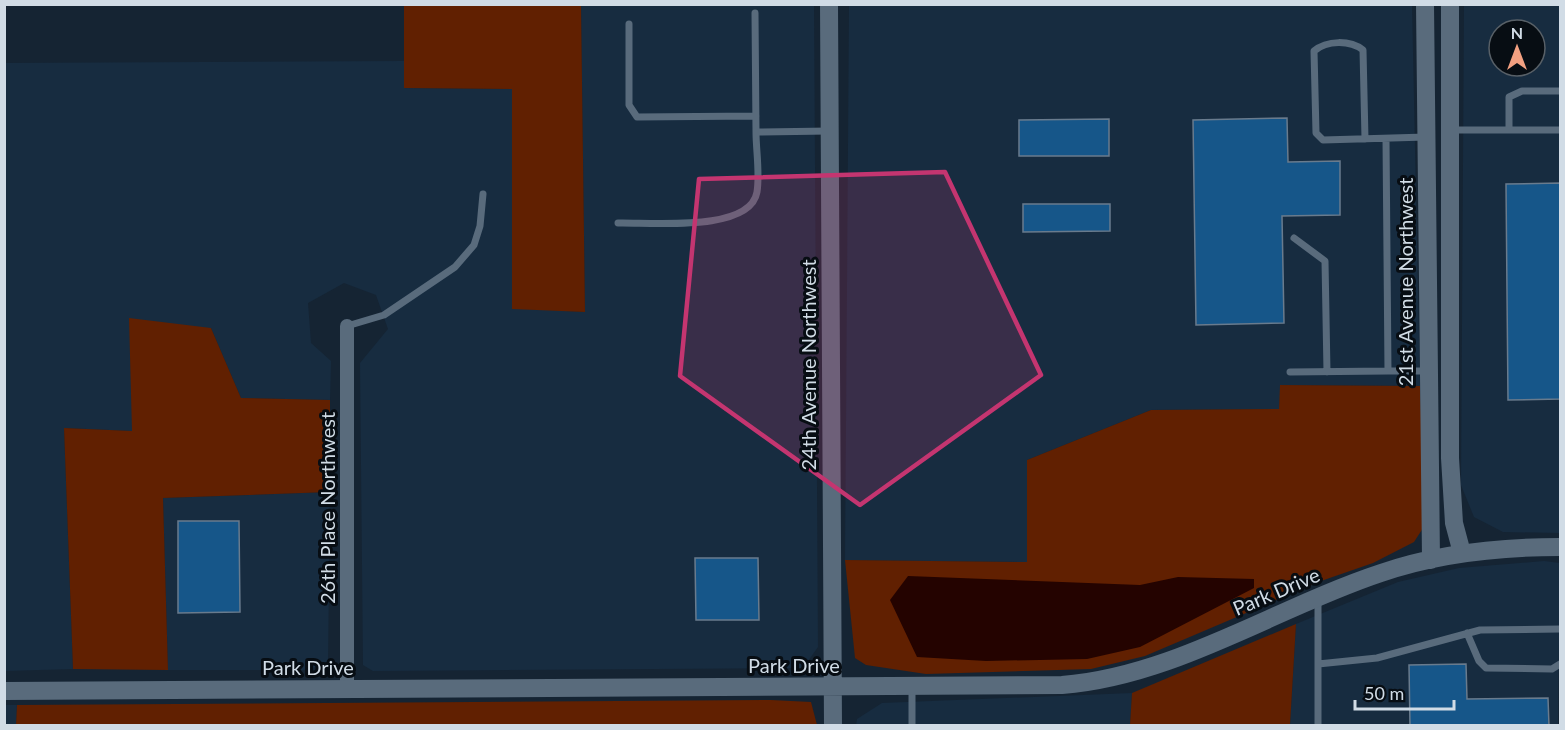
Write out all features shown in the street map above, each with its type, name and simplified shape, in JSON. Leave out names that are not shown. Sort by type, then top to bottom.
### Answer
[{"type":"street","name":"24th Avenue Northwest","points":[[829,4],[833,726]]},
{"type":"street","name":"21st Avenue Northwest","points":[[1425,4],[1431,560]]},
{"type":"street","points":[[1450,4],[1451,494],[1462,553]]},
{"type":"street","name":"26th Place Northwest","points":[[346,326],[347,689]]},
{"type":"street","name":"Park Drive","points":[[4,691],[1062,686],[1117,678],[1153,667],[1382,572],[1462,553],[1560,547]]},
{"type":"lane","points":[[618,223],[718,221],[742,213],[757,194],[754,13]]},
{"type":"lane","points":[[629,24],[629,105],[638,117],[756,116]]},
{"type":"lane","points":[[1365,139],[1363,50],[1354,44],[1323,44],[1314,51],[1316,133],[1323,140],[1386,139],[1426,137]]},
{"type":"lane","points":[[1509,130],[1509,98],[1522,91],[1560,91]]},
{"type":"lane","points":[[1449,130],[1560,130]]},
{"type":"lane","points":[[756,132],[830,131]]},
{"type":"lane","points":[[1386,139],[1388,371]]},
{"type":"lane","points":[[346,326],[384,315],[455,267],[474,245],[480,226],[483,194]]},
{"type":"lane","points":[[1294,238],[1325,261],[1328,372]]},
{"type":"lane","points":[[1290,372],[1429,370]]},
{"type":"lane","points":[[1318,597],[1318,726]]},
{"type":"lane","points":[[1318,664],[1377,658],[1480,630],[1560,629]]},
{"type":"lane","points":[[1467,633],[1479,661],[1486,668],[1552,669],[1560,664]]},
{"type":"lane","points":[[912,687],[912,726]]},
{"type":"highlighted area","points":[[945,172],[1041,375],[860,505],[680,376],[699,179]]},
{"type":"shaded area","points":[[404,5],[581,5],[585,312],[512,309],[512,89],[404,88]]},
{"type":"shaded area","points":[[581,5],[814,5],[818,647],[803,668],[373,671],[363,665],[360,363],[388,329],[376,295],[344,283],[308,303],[311,343],[331,361],[330,400],[241,398],[211,328],[132,431],[64,428],[73,669],[5,671],[4,63],[404,61],[404,88],[512,89],[512,308],[585,312]]},
{"type":"shaded area","points":[[849,5],[1412,5],[1420,386],[1281,385],[1279,409],[1151,410],[1027,460],[1027,562],[845,560]]},
{"type":"shaded area","points":[[1464,5],[1560,5],[1560,533],[1503,532],[1474,517],[1461,485]]},
{"type":"shaded area","points":[[129,318],[211,328],[241,398],[330,400],[330,492],[163,498],[168,670],[73,669],[64,428],[132,431]]},
{"type":"shaded area","points":[[1280,385],[1420,386],[1425,525],[1414,542],[1373,563],[1321,581],[1145,656],[1091,669],[926,674],[866,665],[855,658],[845,560],[1027,562],[1027,460],[1151,410],[1279,409]]},
{"type":"shaded area","points":[[330,492],[328,664],[304,670],[168,670],[163,498]]},
{"type":"shaded area","points":[[1544,561],[1560,563],[1558,725],[1290,726],[1296,624],[1398,582],[1459,568]]},
{"type":"shaded area","points":[[908,576],[1140,585],[1178,577],[1254,579],[1254,588],[1140,647],[1087,659],[986,661],[917,657],[890,600]]},
{"type":"shaded area","points":[[1296,624],[1290,725],[1130,725],[1132,693]]},
{"type":"shaded area","points":[[1132,693],[1130,725],[856,726],[857,719],[882,703]]},
{"type":"shaded area","points":[[771,700],[811,702],[817,725],[16,725],[17,705]]},
{"type":"shaded area","points":[[4,705],[17,705],[16,725],[5,725]]},
{"type":"building","points":[[1287,118],[1288,162],[1340,161],[1340,215],[1282,216],[1284,323],[1196,325],[1193,120]]},
{"type":"building","points":[[1109,119],[1109,156],[1019,156],[1019,120]]},
{"type":"building","points":[[1560,183],[1560,399],[1508,400],[1506,184]]},
{"type":"building","points":[[1023,204],[1110,204],[1110,231],[1023,232]]},
{"type":"building","points":[[178,521],[239,521],[240,612],[178,613]]},
{"type":"building","points":[[695,558],[758,558],[759,620],[696,620]]},
{"type":"building","points":[[1466,664],[1467,699],[1548,698],[1549,726],[1410,726],[1409,665]]}]
